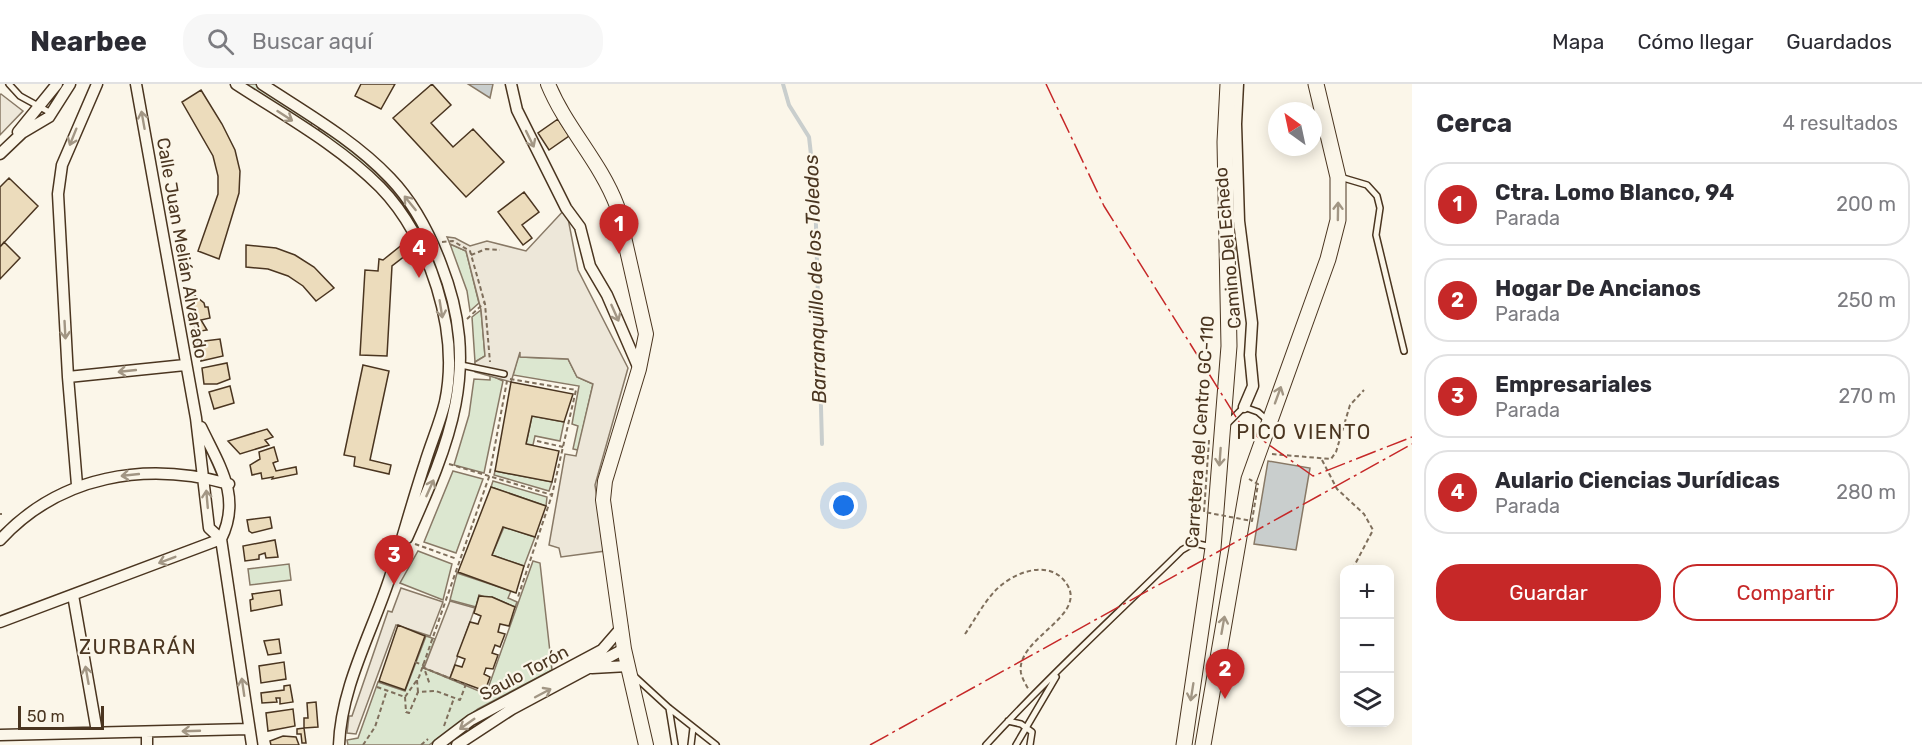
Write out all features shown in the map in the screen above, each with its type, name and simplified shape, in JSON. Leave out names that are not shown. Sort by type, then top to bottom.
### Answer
[{"type":"main road","name":"Carretera del Centro GC-110","points":[[1184,745],[1213,548],[1229,346],[1225,142],[1228,84]]},
{"type":"main road","points":[[1203,745],[1249,479],[1328,260],[1338,220],[1338,177],[1316,84]]},
{"type":"street","points":[[4,150],[57,84]]},
{"type":"street","points":[[4,150],[52,113],[70,84]]},
{"type":"street","points":[[77,485],[68,377],[58,194],[62,165],[97,84]]},
{"type":"street","name":"Calle Juan Melián Alvarado","points":[[136,84],[196,418],[210,528],[221,539]]},
{"type":"street","points":[[236,84],[342,154],[380,188],[405,219],[420,246],[439,292],[447,371],[445,402],[389,579],[345,700],[339,745]]},
{"type":"street","points":[[262,84],[350,143],[390,178],[417,212],[432,241],[452,290],[461,365],[457,405],[441,461],[389,579]]},
{"type":"street","points":[[511,84],[526,130],[566,207],[580,228],[590,266],[607,295],[639,369]]},
{"type":"street","points":[[548,84],[575,134],[603,172],[617,206],[646,334],[639,369],[605,481],[603,500],[624,649],[646,745]]},
{"type":"street","name":"Camino Del Echedo","points":[[1238,84],[1236,124],[1239,221],[1252,323],[1250,355],[1253,386],[1244,407]]},
{"type":"street","points":[[68,377],[185,365]]},
{"type":"street","name":"Calle Juan Melián Alvarado","points":[[196,418],[229,484],[230,522],[221,539],[252,745]]},
{"type":"street","points":[[0,540],[38,506],[77,485],[114,476],[154,472],[205,478],[229,484]]},
{"type":"street","points":[[0,622],[221,539]]},
{"type":"street","points":[[73,595],[97,732]]},
{"type":"street","name":"Saulo Torón","points":[[436,740],[602,650],[622,627]]},
{"type":"street","name":"Saulo Torón","points":[[457,745],[512,709],[624,649]]},
{"type":"street","points":[[589,668],[629,669]]},
{"type":"street","points":[[0,735],[249,729]]},
{"type":"street","points":[[147,733],[147,745]]},
{"type":"lane","points":[[9,84],[20,96],[52,113]]},
{"type":"lane","points":[[1338,177],[1366,185],[1377,196],[1380,208],[1376,235],[1404,351]]},
{"type":"lane","points":[[461,365],[504,375]]},
{"type":"lane","points":[[1222,429],[1244,407],[1258,412],[1269,421]]},
{"type":"lane","points":[[986,745],[1031,696],[1058,674],[1182,550],[1194,543],[1213,548]]},
{"type":"lane","points":[[629,669],[669,708],[716,745]]},
{"type":"lane","points":[[1016,745],[1058,674]]},
{"type":"lane","points":[[669,708],[675,745]]},
{"type":"lane","points":[[1008,721],[1028,727],[1032,732],[1030,745]]},
{"type":"lane","points":[[691,745],[693,728]]},
{"type":"path","points":[[451,241],[470,250],[485,302],[490,360],[504,375],[576,390],[552,495],[518,597]]},
{"type":"path","points":[[471,255],[486,249],[500,250]]},
{"type":"path","points":[[458,327],[485,302]]},
{"type":"path","points":[[417,679],[417,692],[409,713],[406,712],[405,697],[423,666],[489,477],[504,375]]},
{"type":"path","points":[[1258,452],[1304,455],[1322,460],[1331,459],[1336,452],[1350,405],[1364,390]]},
{"type":"path","points":[[1209,440],[1204,512],[1252,521],[1258,484],[1249,479]]},
{"type":"path","points":[[537,441],[563,447]]},
{"type":"path","points":[[1322,460],[1337,489],[1364,514],[1373,530],[1355,565]]},
{"type":"path","points":[[441,461],[552,495]]},
{"type":"path","points":[[406,541],[459,560]]},
{"type":"path","points":[[965,634],[994,592],[1017,575],[1040,568],[1057,574],[1068,587],[1071,602],[1064,613],[1033,644],[1022,660],[1021,673],[1031,696]]},
{"type":"path","points":[[415,662],[466,684],[460,700],[431,690],[417,692]]},
{"type":"path","points":[[423,666],[431,690]]},
{"type":"path","points":[[377,687],[405,697]]},
{"type":"path","points":[[363,745],[375,727],[387,690]]},
{"type":"path","points":[[443,729],[454,698]]},
{"type":"path","points":[[421,745],[436,740]]},
{"type":"green space","points":[[244,84],[256,84],[312,123],[309,128]]},
{"type":"green space","points":[[319,128],[351,150],[379,176],[426,236],[420,239],[407,218],[316,133]]},
{"type":"green space","points":[[450,244],[466,251],[479,303],[470,311],[467,291]]},
{"type":"green space","points":[[481,310],[485,356],[475,362],[472,317]]},
{"type":"green space","points":[[520,349],[521,357],[568,359],[577,377],[593,384],[578,450],[573,449],[578,426],[572,424],[579,386],[513,375]]},
{"type":"green space","points":[[490,375],[503,381],[484,473],[454,465],[469,415],[474,379],[490,380]]},
{"type":"green space","points":[[532,416],[564,422],[560,441],[535,436],[533,445],[526,444]]},
{"type":"green space","points":[[453,471],[483,479],[456,553],[424,542]]},
{"type":"green space","points":[[495,471],[552,482],[549,491],[494,475]]},
{"type":"green space","points":[[493,481],[547,497],[546,506],[491,487]]},
{"type":"green space","points":[[504,527],[535,537],[524,566],[492,555]]},
{"type":"green space","points":[[418,551],[452,564],[443,600],[400,583]]},
{"type":"green space","points":[[533,561],[540,563],[552,670],[478,709],[429,745],[348,745],[347,740],[358,738],[378,682],[405,691],[426,636],[435,639],[424,668],[486,694]]},
{"type":"green space","points":[[289,564],[291,580],[250,585],[248,569]]},
{"type":"green space","points":[[457,573],[511,591],[508,598],[517,602],[515,607],[492,597],[491,599],[479,595],[476,607],[450,600]]},
{"type":"shaded area","points":[[468,84],[493,84],[490,98]]},
{"type":"shaded area","points":[[0,95],[23,111],[0,135]]},
{"type":"shaded area","points":[[566,208],[578,270],[628,368],[595,485],[605,551],[561,557],[559,548],[549,545],[565,454],[576,456],[593,384],[577,377],[568,359],[520,357],[520,352],[511,382],[475,372],[475,362],[485,356],[481,310],[466,251],[450,244],[447,237],[455,238],[470,246],[487,241],[526,251]]},
{"type":"shaded area","points":[[1268,461],[1310,468],[1296,550],[1254,544]]},
{"type":"shaded area","points":[[401,588],[443,602],[430,636],[396,625],[356,734],[347,733],[349,716],[352,716],[388,611],[392,612]]},
{"type":"shaded area","points":[[450,601],[475,608],[450,678],[424,668]]},
{"type":"building","points":[[361,84],[395,84],[381,109],[355,96]]},
{"type":"building","points":[[432,84],[451,105],[431,123],[453,147],[473,129],[504,162],[466,197],[393,118]]},
{"type":"building","points":[[201,90],[235,150],[240,171],[239,193],[219,259],[198,251],[218,194],[218,176],[213,156],[182,102]]},
{"type":"building","points":[[558,119],[569,136],[549,150],[538,133]]},
{"type":"building","points":[[9,178],[38,206],[0,247],[0,187]]},
{"type":"building","points":[[524,192],[539,212],[522,225],[532,238],[523,245],[498,212]]},
{"type":"building","points":[[4,242],[20,258],[0,279],[0,247]]},
{"type":"building","points":[[403,244],[410,252],[392,266],[387,356],[360,355],[365,270],[378,271],[379,259],[383,260]]},
{"type":"building","points":[[246,245],[276,248],[295,255],[314,267],[334,288],[316,301],[303,286],[288,276],[268,269],[246,267]]},
{"type":"building","points":[[193,294],[204,303],[205,307],[208,307],[210,318],[201,320],[207,330],[195,332],[189,300]]},
{"type":"building","points":[[220,339],[223,356],[201,361],[201,349],[198,350],[197,342]]},
{"type":"building","points":[[227,363],[230,379],[217,384],[204,384],[202,368]]},
{"type":"building","points":[[363,365],[389,371],[370,460],[391,465],[389,474],[354,466],[355,457],[344,455]]},
{"type":"building","points":[[511,382],[573,394],[564,422],[532,416],[526,444],[559,451],[552,482],[495,471]]},
{"type":"building","points":[[230,386],[234,403],[214,409],[209,392]]},
{"type":"building","points":[[267,429],[273,437],[265,440],[269,445],[240,454],[228,441]]},
{"type":"building","points":[[274,447],[278,461],[273,463],[276,471],[296,467],[297,474],[272,479],[273,477],[262,479],[261,473],[252,475],[250,465],[260,459],[259,452]]},
{"type":"building","points":[[491,487],[546,506],[535,537],[503,527],[492,555],[524,566],[516,593],[458,572]]},
{"type":"building","points":[[270,517],[272,528],[252,533],[249,531],[247,520]]},
{"type":"building","points":[[275,540],[278,557],[266,558],[265,553],[259,555],[259,559],[245,561],[243,546]]},
{"type":"building","points":[[280,590],[282,605],[251,611],[252,594]]},
{"type":"building","points":[[479,596],[492,597],[515,607],[509,626],[500,624],[498,632],[505,634],[500,647],[495,645],[492,653],[498,655],[493,669],[486,668],[484,674],[490,677],[485,691],[450,678],[455,665],[462,667],[465,659],[457,656],[470,622],[478,624],[481,616],[474,613]]},
{"type":"building","points":[[398,625],[425,636],[405,690],[379,681]]},
{"type":"building","points":[[279,639],[281,653],[268,655],[264,641]]},
{"type":"building","points":[[284,662],[286,679],[261,683],[259,666]]},
{"type":"building","points":[[290,685],[293,702],[280,704],[280,698],[276,698],[277,702],[262,703],[261,693],[284,690],[284,686]]},
{"type":"building","points":[[316,702],[318,727],[304,728],[304,718],[308,718],[307,703]]},
{"type":"building","points":[[293,709],[295,726],[268,731],[266,713]]},
{"type":"building","points":[[304,728],[306,743],[302,743],[301,734],[297,734],[297,729]]},
{"type":"building","points":[[283,736],[296,737],[299,745],[271,745],[270,741]]},
{"type":"waterway","name":"Barranquillo de los Toledos","points":[[783,84],[789,105],[809,137],[815,190],[822,444]]},
{"type":"power","points":[[1046,84],[1104,206],[1241,425],[1313,476],[1412,437]]},
{"type":"power","points":[[870,745],[1412,444]]},
{"type":"place","name":"Ctra. Lomo Blanco, 94","points":[[619,254]]},
{"type":"place","name":"Aulario Ciencias Jurídicas","points":[[419,278]]},
{"type":"place","name":"Empresariales","points":[[394,585]]},
{"type":"place","name":"Hogar De Ancianos","points":[[1225,699]]},
{"type":"district","name":"PICO VIENTO","points":[[1304,432]]},
{"type":"district","name":"ZURBARÁN","points":[[138,647]]}]
